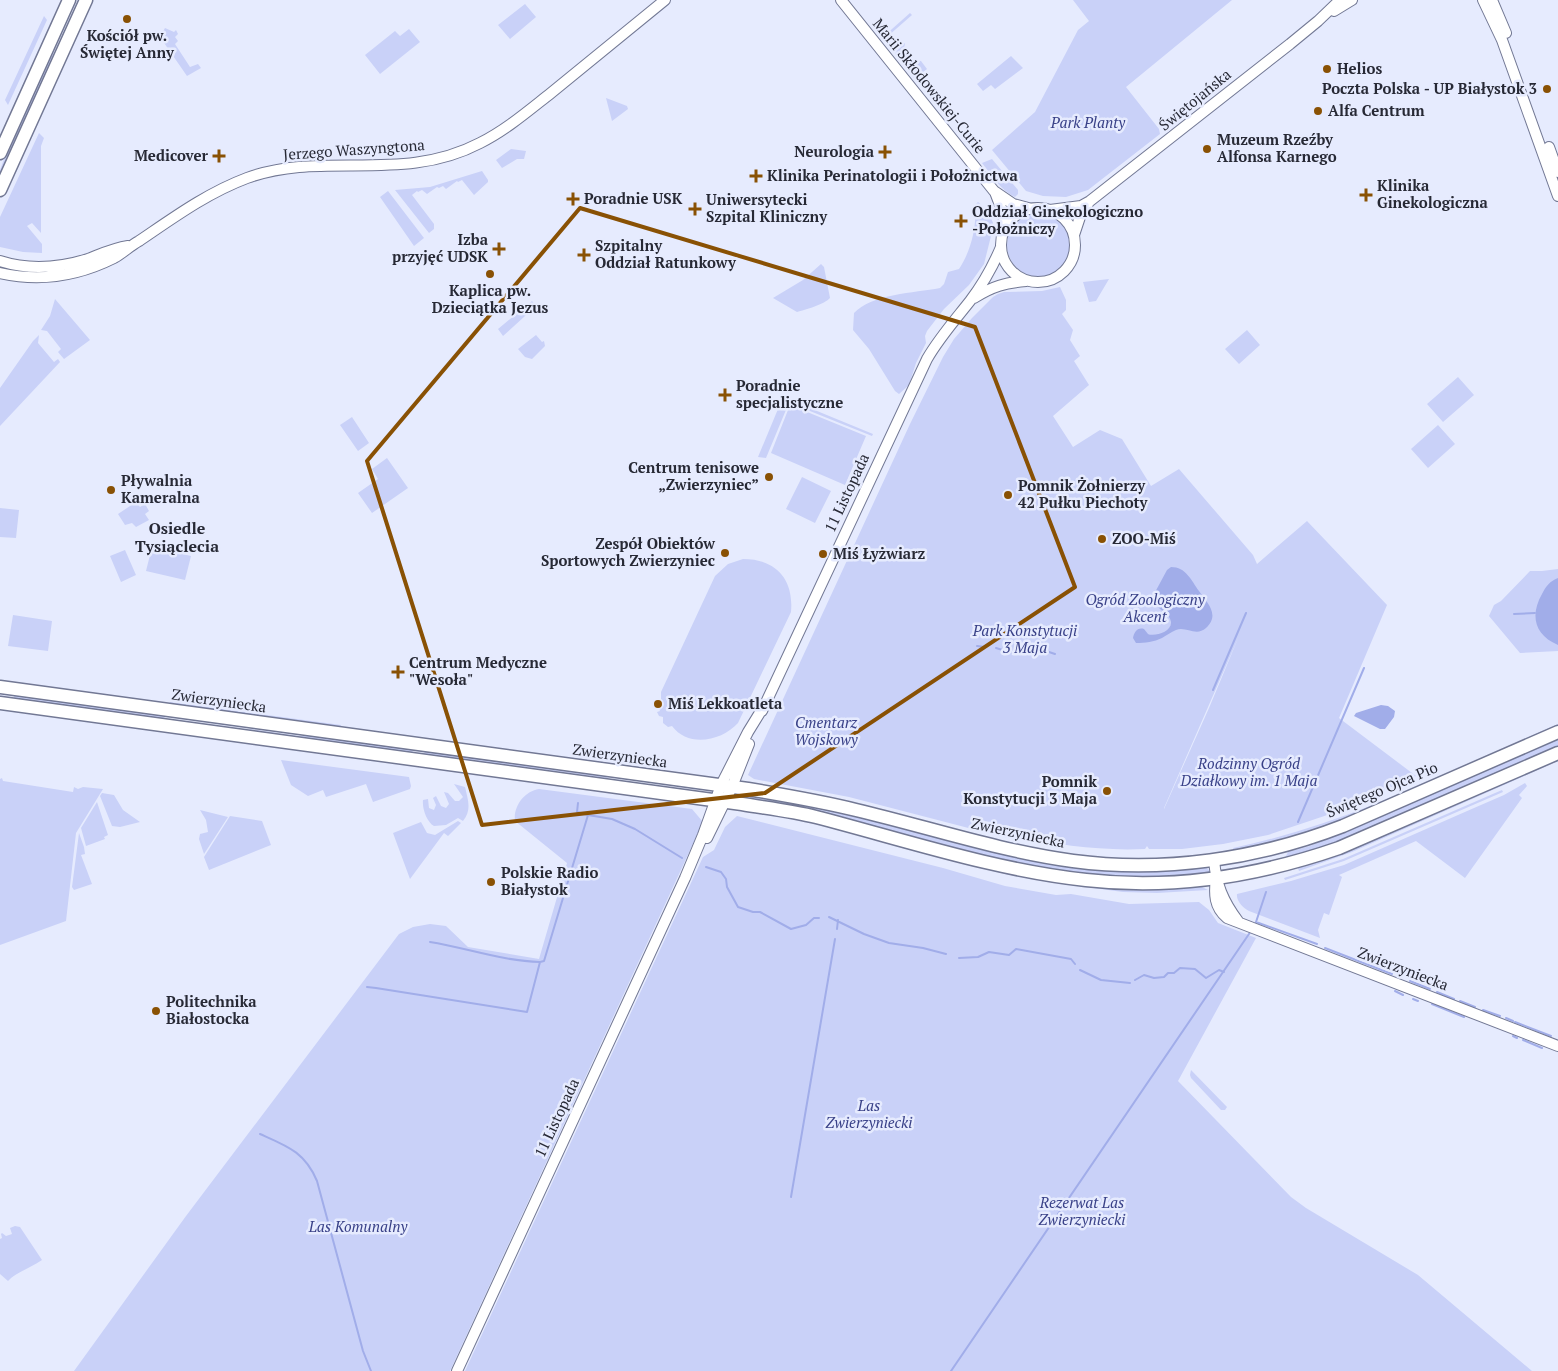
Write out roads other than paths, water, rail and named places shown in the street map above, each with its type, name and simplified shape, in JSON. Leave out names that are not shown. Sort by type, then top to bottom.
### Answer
[{"type":"main road","points":[[0,153],[69,0]]},
{"type":"main road","points":[[0,190],[86,0]]},
{"type":"main road","points":[[62,15],[67,18],[73,28]]},
{"type":"main road","name":"Zwierzyniecka","points":[[0,687],[727,786],[821,802],[1044,856],[1075,861],[1133,865],[1214,860]]},
{"type":"main road","name":"Zwierzyniecka","points":[[0,703],[720,801],[814,817],[986,862],[1055,876],[1139,883],[1216,878]]},
{"type":"main road","points":[[253,738],[246,734],[245,729],[250,723],[257,723]]},
{"type":"main road","name":"Świętego Ojca Pio","points":[[1214,860],[1284,846],[1343,826],[1558,732]]},
{"type":"main road","points":[[1216,878],[1287,864],[1340,848],[1558,753]]},
{"type":"main road","points":[[608,786],[616,781],[615,774],[612,771]]},
{"type":"main road","points":[[1284,846],[1281,856],[1282,860],[1287,864]]},
{"type":"street","name":"Jerzego Waszyngtona","points":[[0,273],[24,277],[47,272],[119,247],[132,245],[205,198],[234,184],[264,173],[306,167],[394,166],[420,163],[453,155],[473,147],[510,125],[666,0]]},
{"type":"street","name":"Marii Skłodowskiej-Curie","points":[[841,0],[994,191],[1004,213],[1005,230]]},
{"type":"street","name":"Świętojańska","points":[[1050,210],[1081,206],[1090,201],[1318,21],[1340,0]]},
{"type":"street","name":"Świętojańska","points":[[1318,21],[1352,0]]},
{"type":"street","points":[[1483,0],[1502,40],[1558,196]]},
{"type":"street","points":[[1492,0],[1558,172]]},
{"type":"street","name":"Marii Skłodowskiej-Curie","points":[[994,191],[1013,204],[1032,209]]},
{"type":"street","name":"Świętojańska","points":[[1074,235],[1080,217],[1090,201]]},
{"type":"street","points":[[1032,209],[1050,210],[1065,220],[1074,235],[1075,246],[1072,261],[1063,273],[1049,281],[1034,282],[1017,276],[1009,268],[1001,248],[1005,230],[1016,216],[1032,209]]},
{"type":"street","name":"11 Listopada","points":[[685,878],[701,851],[720,801],[926,359],[993,267],[1001,248]]},
{"type":"street","name":"Jerzego Waszyngtona","points":[[0,261],[47,272]]},
{"type":"street","name":"11 Listopada","points":[[970,301],[988,288],[1027,280]]},
{"type":"street","points":[[694,797],[701,801],[710,814]]},
{"type":"street","name":"11 Listopada","points":[[457,1371],[685,878],[710,814],[720,801]]},
{"type":"street","name":"Zwierzyniecka","points":[[1214,860],[1216,878],[1214,892],[1219,908],[1227,918],[1558,1046]]},
{"type":"waterway","points":[[1213,690],[1246,613]]},
{"type":"waterway","points":[[1514,614],[1535,613]]},
{"type":"waterway","points":[[977,646],[985,647]]},
{"type":"waterway","points":[[996,648],[1016,654],[1040,649],[1055,654]]},
{"type":"waterway","points":[[1298,822],[1364,668]]},
{"type":"waterway","points":[[578,803],[577,812],[588,815]]},
{"type":"waterway","points":[[367,987],[527,1012],[540,962],[544,961],[588,815],[612,819],[635,829],[682,858]]},
{"type":"waterway","points":[[706,867],[721,872],[738,907],[753,912],[760,912],[791,929],[806,925],[814,918],[819,918]]},
{"type":"waterway","points":[[1255,925],[1266,892]]},
{"type":"waterway","points":[[829,917],[864,934],[889,943],[923,948],[946,954]]},
{"type":"waterway","points":[[837,929],[838,920]]},
{"type":"waterway","points":[[1256,922],[1317,944]]},
{"type":"waterway","points":[[951,1371],[1251,931]]},
{"type":"waterway","points":[[791,1197],[835,939]]},
{"type":"waterway","points":[[430,942],[498,957],[540,962]]},
{"type":"waterway","points":[[1325,948],[1392,974]]},
{"type":"waterway","points":[[959,958],[978,957],[989,952],[1009,955],[1016,949],[1071,959],[1075,964]]},
{"type":"waterway","points":[[1135,980],[1144,975],[1154,978],[1164,977],[1168,973],[1174,973],[1180,968],[1195,969],[1206,978],[1219,970],[1224,972]]},
{"type":"waterway","points":[[1080,970],[1101,980],[1130,983]]},
{"type":"waterway","points":[[1410,981],[1430,989]]},
{"type":"waterway","points":[[1395,991],[1403,995]]},
{"type":"waterway","points":[[1437,992],[1454,999]]},
{"type":"waterway","points":[[1413,999],[1418,1001]]},
{"type":"waterway","points":[[1460,1001],[1475,1007]]},
{"type":"waterway","points":[[1432,1004],[1464,1017]]},
{"type":"waterway","points":[[1483,1010],[1500,1016]]},
{"type":"waterway","points":[[1506,1018],[1513,1021]]},
{"type":"waterway","points":[[1515,1022],[1551,1036]]},
{"type":"waterway","points":[[1513,1036],[1517,1038]]},
{"type":"waterway","points":[[1523,1040],[1542,1048]]},
{"type":"waterway","points":[[260,1134],[294,1151],[307,1163],[317,1181],[363,1351],[371,1371]]},
{"type":"place","name":"Kościół pw. Świętej Anny","points":[[127,19]]},
{"type":"place","name":"Helios","points":[[1327,69]]},
{"type":"place","name":"Poczta Polska - UP Białystok 3","points":[[1547,89]]},
{"type":"place","name":"Alfa Centrum","points":[[1318,111]]},
{"type":"place","name":"Muzeum Rzeźby Alfonsa Karnego","points":[[1207,149]]},
{"type":"place","name":"Neurologia","points":[[885,152]]},
{"type":"place","name":"Medicover","points":[[219,156]]},
{"type":"place","name":"Klinika Perinatologii i Położnictwa","points":[[756,176]]},
{"type":"place","name":"Klinika Ginekologiczna","points":[[1366,195]]},
{"type":"place","name":"Poradnie USK","points":[[573,199]]},
{"type":"place","name":"Uniwersytecki Szpital Kliniczny","points":[[695,209]]},
{"type":"place","name":"Oddział Ginekologiczno -Położniczy","points":[[961,221]]},
{"type":"place","name":"Izba przyjęć UDSK","points":[[499,249]]},
{"type":"place","name":"Szpitalny Oddział Ratunkowy","points":[[584,255]]},
{"type":"place","name":"Kaplica pw. Dzieciątka Jezus","points":[[490,274]]},
{"type":"place","name":"Poradnie specjalistyczne","points":[[725,395]]},
{"type":"place","name":"Centrum tenisowe „Zwierzyniec”","points":[[769,477]]},
{"type":"place","name":"Pływalnia Kameralna","points":[[111,490]]},
{"type":"place","name":"Pomnik Żołnierzy 42 Pułku Piechoty","points":[[1008,495]]},
{"type":"place","name":"ZOO-Miś","points":[[1102,539]]},
{"type":"place","name":"Zespół Obiektów Sportowych Zwierzyniec","points":[[725,553]]},
{"type":"place","name":"Miś Łyżwiarz","points":[[823,554]]},
{"type":"place","name":"Centrum Medyczne \"Wesoła\"","points":[[398,672]]},
{"type":"place","name":"Miś Lekkoatleta","points":[[658,704]]},
{"type":"place","name":"Pomnik Konstytucji 3 Maja","points":[[1107,791]]},
{"type":"place","name":"Polskie Radio Białystok","points":[[491,882]]},
{"type":"place","name":"Politechnika Białostocka","points":[[156,1011]]},
{"type":"district","name":"Osiedle Tysiąclecia","points":[[177,537]]},
{"type":"park label","name":"Park Planty","points":[[1088,123]]},
{"type":"park label","name":"Ogród Zoologiczny Akcent","points":[[1145,608]]},
{"type":"park label","name":"Park Konstytucji 3 Maja","points":[[1025,640]]},
{"type":"park label","name":"Cmentarz Wojskowy","points":[[826,732]]},
{"type":"park label","name":"Rodzinny Ogród Działkowy im. 1 Maja","points":[[1249,772]]},
{"type":"park label","name":"Las Zwierzyniecki","points":[[869,1114]]},
{"type":"park label","name":"Rezerwat Las Zwierzyniecki","points":[[1082,1212]]},
{"type":"park label","name":"Las Komunalny","points":[[358,1227]]}]
